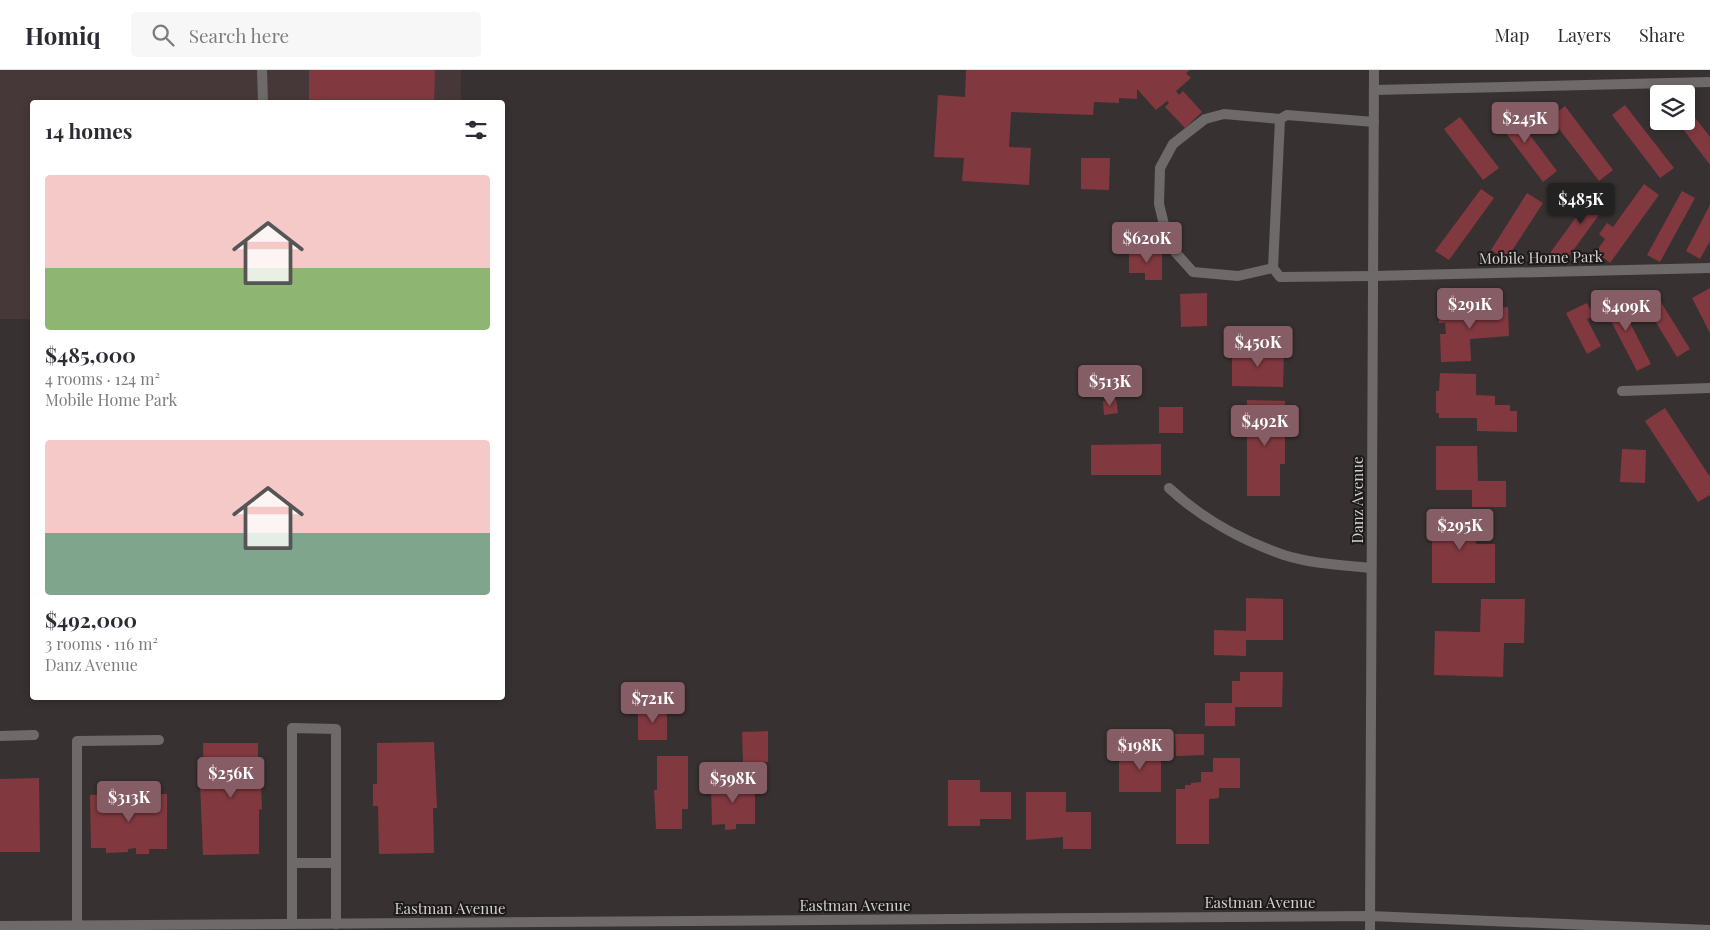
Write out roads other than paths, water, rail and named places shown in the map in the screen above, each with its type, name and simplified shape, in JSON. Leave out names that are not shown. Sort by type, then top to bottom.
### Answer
[{"type":"street","points":[[262,70],[263,100]]},
{"type":"street","name":"Danz Avenue","points":[[1370,930],[1374,70]]},
{"type":"street","points":[[1374,90],[1710,82]]},
{"type":"street","points":[[1280,119],[1273,268],[1238,276],[1193,272],[1169,245],[1158,204],[1160,168],[1172,144],[1205,119],[1224,114],[1280,119],[1287,115],[1374,122]]},
{"type":"street","name":"Mobile Home Park","points":[[1273,268],[1280,277],[1710,268]]},
{"type":"street","points":[[1622,391],[1710,388]]},
{"type":"street","points":[[1169,488],[1186,505],[1212,521],[1285,556],[1326,564],[1371,568]]},
{"type":"street","points":[[292,923],[292,728],[336,729],[336,924]]},
{"type":"street","points":[[0,736],[34,735]]},
{"type":"street","points":[[76,925],[78,741],[159,740]]},
{"type":"street","points":[[292,863],[336,863]]},
{"type":"street","name":"Eastman Avenue","points":[[0,926],[183,927],[292,923],[540,926],[1370,916],[1710,930]]}]
